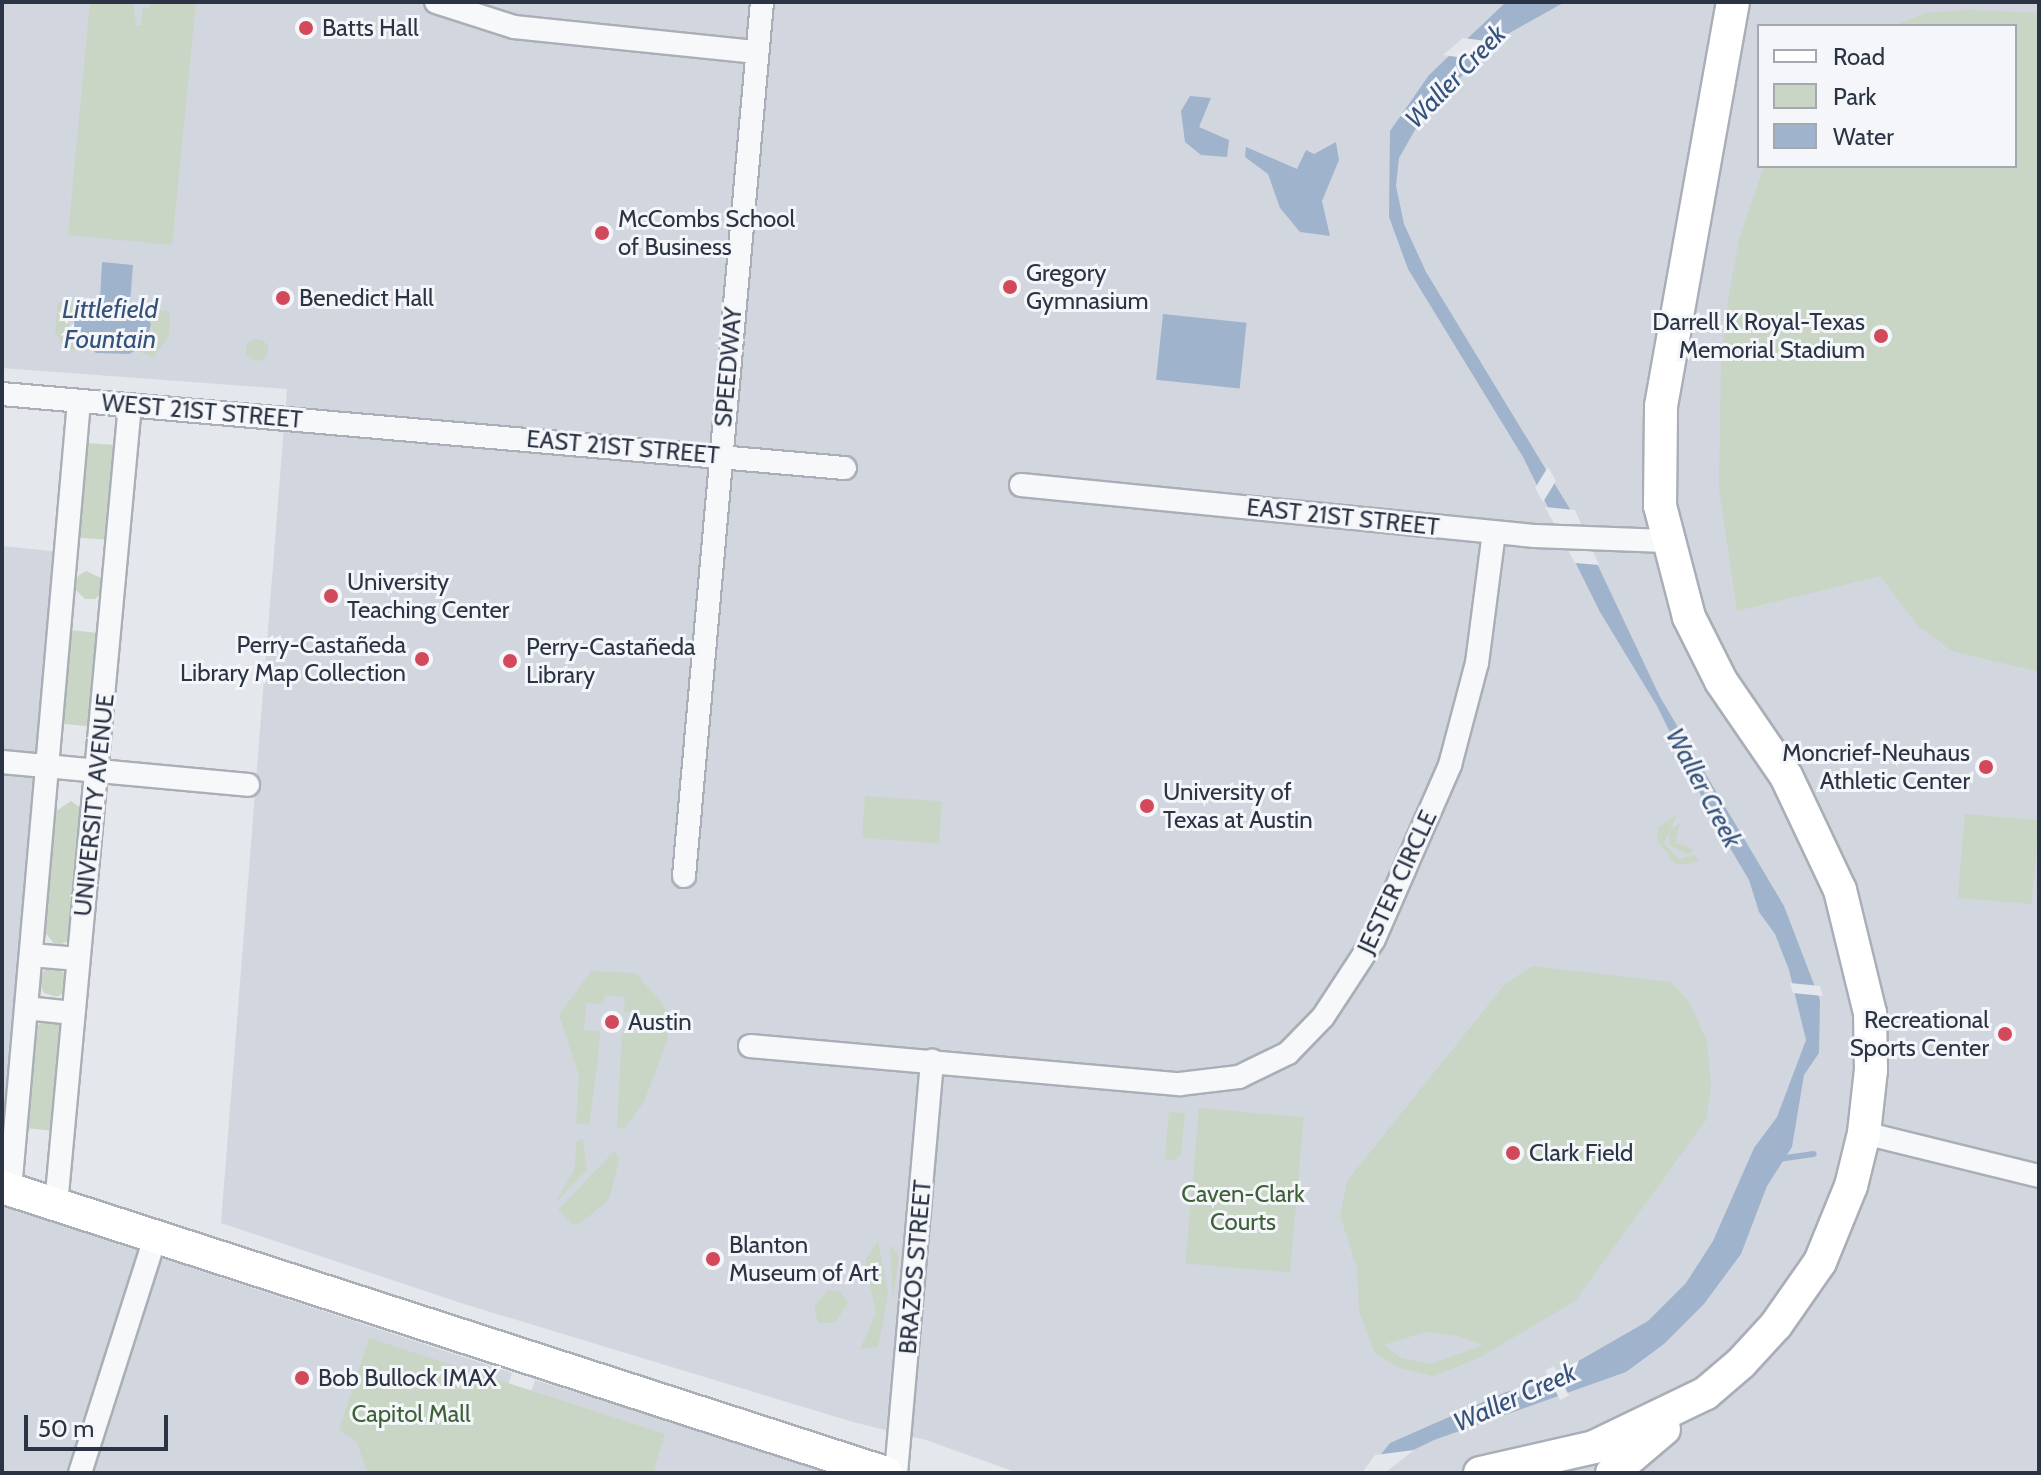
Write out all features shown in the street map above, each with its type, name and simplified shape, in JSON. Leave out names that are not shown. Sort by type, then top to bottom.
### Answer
[{"type":"street","points":[[436,2],[514,27],[757,52]]},
{"type":"street","name":"SPEEDWAY","points":[[684,876],[762,2]]},
{"type":"street","points":[[1612,1473],[1706,1393],[1776,1325],[1820,1262],[1851,1186],[1864,1133],[1871,1070],[1870,1013],[1840,890],[1786,776],[1705,651],[1665,541],[1657,470],[1661,406],[1733,2]]},
{"type":"street","name":"WEST 21ST STREET","points":[[2,394],[401,428]]},
{"type":"street","name":"UNIVERSITY AVENUE","points":[[6,1188],[31,955],[79,401]]},
{"type":"street","name":"UNIVERSITY AVENUE","points":[[56,1205],[130,405]]},
{"type":"street","name":"EAST 21ST STREET","points":[[401,428],[845,468]]},
{"type":"street","name":"EAST 21ST STREET","points":[[1021,485],[1494,532],[1665,541]]},
{"type":"street","name":"JESTER CIRCLE","points":[[750,1046],[1180,1084],[1239,1077],[1288,1053],[1323,1017],[1387,910],[1464,719],[1480,647],[1494,532]]},
{"type":"street","points":[[2,762],[248,785]]},
{"type":"street","points":[[31,955],[78,959]]},
{"type":"street","points":[[26,1008],[73,1013]]},
{"type":"street","name":"BRAZOS STREET","points":[[896,1473],[932,1061]]},
{"type":"street","points":[[1864,1133],[2039,1176]]},
{"type":"street","points":[[6,1188],[528,1361],[886,1473]]},
{"type":"street","points":[[80,1473],[155,1238]]},
{"type":"street","points":[[1489,1471],[1545,1467],[1706,1393]]},
{"type":"shaded area","name":"University of Texas at Austin","points":[[2,2],[2039,2],[2039,1473],[1018,1473],[926,1440],[853,1422],[461,1303],[221,1223],[287,389],[2,368]]},
{"type":"shaded area","points":[[2,546],[61,552],[42,758],[2,754]]},
{"type":"shaded area","points":[[2,762],[46,767],[2,1187]]},
{"type":"shaded area","points":[[2,1206],[512,1373],[479,1473],[2,1473]]},
{"type":"shaded area","points":[[535,1380],[839,1473],[505,1473]]},
{"type":"green space","points":[[90,2],[133,2],[136,25],[141,26],[143,7],[149,8],[150,2],[196,2],[172,245],[68,235]]},
{"type":"green space","name":"Darrell K Royal-Texas Memorial Stadium","points":[[1969,10],[2039,13],[2039,672],[1952,651],[1918,626],[1880,576],[1737,611],[1719,488],[1721,361],[1739,240],[1763,168],[2017,168],[2017,24],[1899,24],[1925,13]]},
{"type":"green space","points":[[58,302],[83,305],[74,310],[69,326],[76,349],[66,350],[55,332]]},
{"type":"green space","points":[[145,309],[170,311],[169,336],[153,357],[140,352],[154,335]]},
{"type":"green space","points":[[257,339],[265,342],[268,350],[265,358],[257,361],[249,358],[246,350],[249,342]]},
{"type":"green space","points":[[86,443],[116,445],[109,540],[79,538]]},
{"type":"green space","points":[[86,571],[103,579],[102,593],[95,599],[85,599],[75,589],[78,576]]},
{"type":"green space","points":[[70,630],[100,633],[90,727],[60,723]]},
{"type":"green space","points":[[865,796],[942,801],[939,843],[862,838]]},
{"type":"green space","points":[[71,801],[83,810],[72,940],[56,946],[44,931],[55,812]]},
{"type":"green space","points":[[1677,814],[1664,843],[1679,859],[1695,855],[1699,860],[1691,864],[1675,864],[1657,840],[1658,828]]},
{"type":"green space","points":[[1965,814],[2039,820],[2031,904],[1958,898]]},
{"type":"green space","points":[[1680,823],[1675,843],[1693,851],[1687,854],[1669,845],[1670,830]]},
{"type":"green space","points":[[52,966],[68,975],[66,991],[57,997],[44,993],[39,983],[43,972]]},
{"type":"green space","points":[[1532,966],[1671,982],[1690,1003],[1707,1042],[1711,1086],[1706,1120],[1575,1301],[1479,1358],[1433,1376],[1397,1367],[1375,1353],[1359,1312],[1357,1268],[1340,1215],[1347,1181],[1505,984]],"holes":[[[1425,1332],[1458,1336],[1483,1345],[1431,1364],[1401,1358],[1384,1345]]]},
{"type":"green space","points":[[591,971],[636,973],[665,1007],[668,1038],[644,1102],[625,1128],[617,1127],[622,1033],[639,1033],[641,1013],[624,1011],[625,997],[605,995],[603,1004],[586,1003],[584,1030],[600,1031],[598,1058],[589,1125],[576,1123],[579,1076],[559,1015]]},
{"type":"green space","points":[[45,1018],[64,1026],[56,1131],[25,1128],[36,1028]]},
{"type":"green space","name":"Caven-Clark Courts","points":[[1199,1108],[1304,1117],[1290,1273],[1185,1263]]},
{"type":"green space","points":[[1169,1112],[1185,1113],[1181,1154],[1175,1160],[1165,1159]]},
{"type":"green space","points":[[583,1139],[587,1170],[556,1202],[575,1168],[576,1142]]},
{"type":"green space","points":[[615,1150],[619,1161],[609,1200],[579,1224],[572,1224],[558,1210]]},
{"type":"green space","points":[[878,1241],[888,1292],[883,1323],[878,1347],[860,1349],[876,1313],[865,1261]]},
{"type":"green space","points":[[890,1245],[899,1256],[889,1324],[893,1295]]},
{"type":"green space","points":[[828,1289],[840,1292],[848,1303],[835,1323],[818,1323],[814,1307]]},
{"type":"green space","name":"Capitol Mall","points":[[369,1338],[665,1434],[653,1473],[367,1473],[357,1442],[339,1430]]},
{"type":"water","name":"Waller Creek","points":[[1506,2],[1565,2],[1504,36],[1427,109],[1399,158],[1396,186],[1404,224],[1426,272],[1576,519],[1660,697],[1784,906],[1820,1000],[1819,1053],[1804,1075],[1792,1147],[1767,1186],[1741,1254],[1704,1304],[1664,1344],[1626,1372],[1434,1440],[1366,1473],[1390,1443],[1506,1392],[1535,1386],[1648,1321],[1686,1283],[1713,1241],[1754,1148],[1777,1117],[1806,1040],[1789,970],[1775,934],[1759,912],[1749,880],[1711,816],[1657,706],[1600,612],[1523,457],[1408,269],[1389,217],[1390,131],[1429,75]]},
{"type":"water","points":[[1190,96],[1211,98],[1199,127],[1229,140],[1227,157],[1201,155],[1185,142],[1181,111]]},
{"type":"water","points":[[1336,142],[1339,160],[1322,201],[1330,236],[1300,232],[1280,208],[1268,174],[1245,157],[1246,147],[1297,169],[1306,150],[1314,154]]},
{"type":"water","name":"Littlefield Fountain","points":[[102,262],[133,265],[130,304],[139,304],[151,324],[146,345],[129,354],[96,353],[73,334],[75,315],[89,300],[100,299]]},
{"type":"water","points":[[1163,314],[1247,323],[1240,388],[1156,380]]},
{"type":"pier","points":[[1463,38],[1503,43],[1486,61],[1443,55]]},
{"type":"pier","points":[[1548,467],[1556,481],[1543,502],[1535,488]]},
{"type":"pier","points":[[1545,507],[1575,510],[1599,565],[1575,563]]},
{"type":"pier","points":[[1790,983],[1820,986],[1823,996],[1793,993]]},
{"type":"pier","points":[[1554,1366],[1569,1395],[1560,1400],[1545,1371]]},
{"type":"pier","points":[[1414,1450],[1385,1473],[1362,1473],[1375,1455]]},
{"type":"waterway","points":[[1778,1159],[1814,1154]]},
{"type":"place","name":"Batts Hall","points":[[306,28]]},
{"type":"place","name":"McCombs School of Business","points":[[602,233]]},
{"type":"place","name":"Gregory Gymnasium","points":[[1010,287]]},
{"type":"place","name":"Benedict Hall","points":[[283,298]]},
{"type":"place","name":"Darrell K Royal-Texas Memorial Stadium","points":[[1881,336]]},
{"type":"place","name":"University Teaching Center","points":[[331,596]]},
{"type":"place","name":"Perry-Castañeda Library Map Collection","points":[[422,659]]},
{"type":"place","name":"Perry-Castañeda Library","points":[[510,661]]},
{"type":"place","name":"Moncrief-Neuhaus Athletic Center","points":[[1986,767]]},
{"type":"place","name":"University of Texas at Austin","points":[[1147,806]]},
{"type":"place","name":"Austin","points":[[612,1022]]},
{"type":"place","name":"Recreational Sports Center","points":[[2005,1034]]},
{"type":"place","name":"Clark Field","points":[[1513,1153]]},
{"type":"place","name":"Blanton Museum of Art","points":[[713,1259]]},
{"type":"place","name":"Bob Bullock IMAX","points":[[302,1378]]}]
